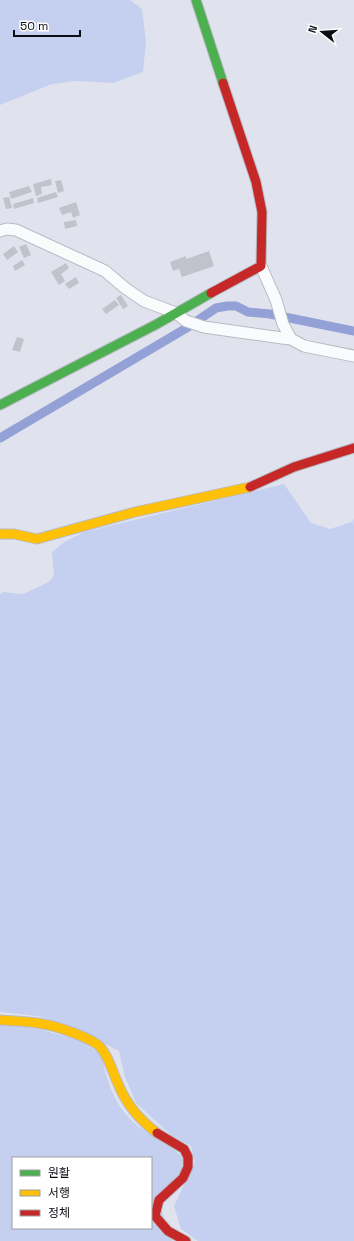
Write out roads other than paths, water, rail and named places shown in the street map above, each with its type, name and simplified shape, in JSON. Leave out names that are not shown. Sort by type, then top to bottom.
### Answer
[{"type":"street","points":[[196,0],[256,182],[262,212],[261,266],[283,324],[291,339]]},
{"type":"street","points":[[0,231],[7,229],[16,230],[27,234],[105,271],[125,288],[144,301],[176,313],[186,321],[197,325],[291,339],[304,346],[354,356]]},
{"type":"street","points":[[0,405],[208,296],[238,276],[261,266]]},
{"type":"street","points":[[0,534],[7,532],[26,538],[37,539],[135,512],[249,487],[294,467],[354,448]]},
{"type":"street","points":[[0,1020],[42,1024],[88,1038],[101,1047],[114,1072],[119,1087],[131,1108],[140,1119],[156,1132],[184,1149],[188,1157],[188,1167],[183,1178],[159,1200],[155,1216],[168,1231],[186,1241]]},
{"type":"waterway","points":[[0,438],[188,327],[216,308],[236,306],[248,312],[270,314],[354,331]]}]
